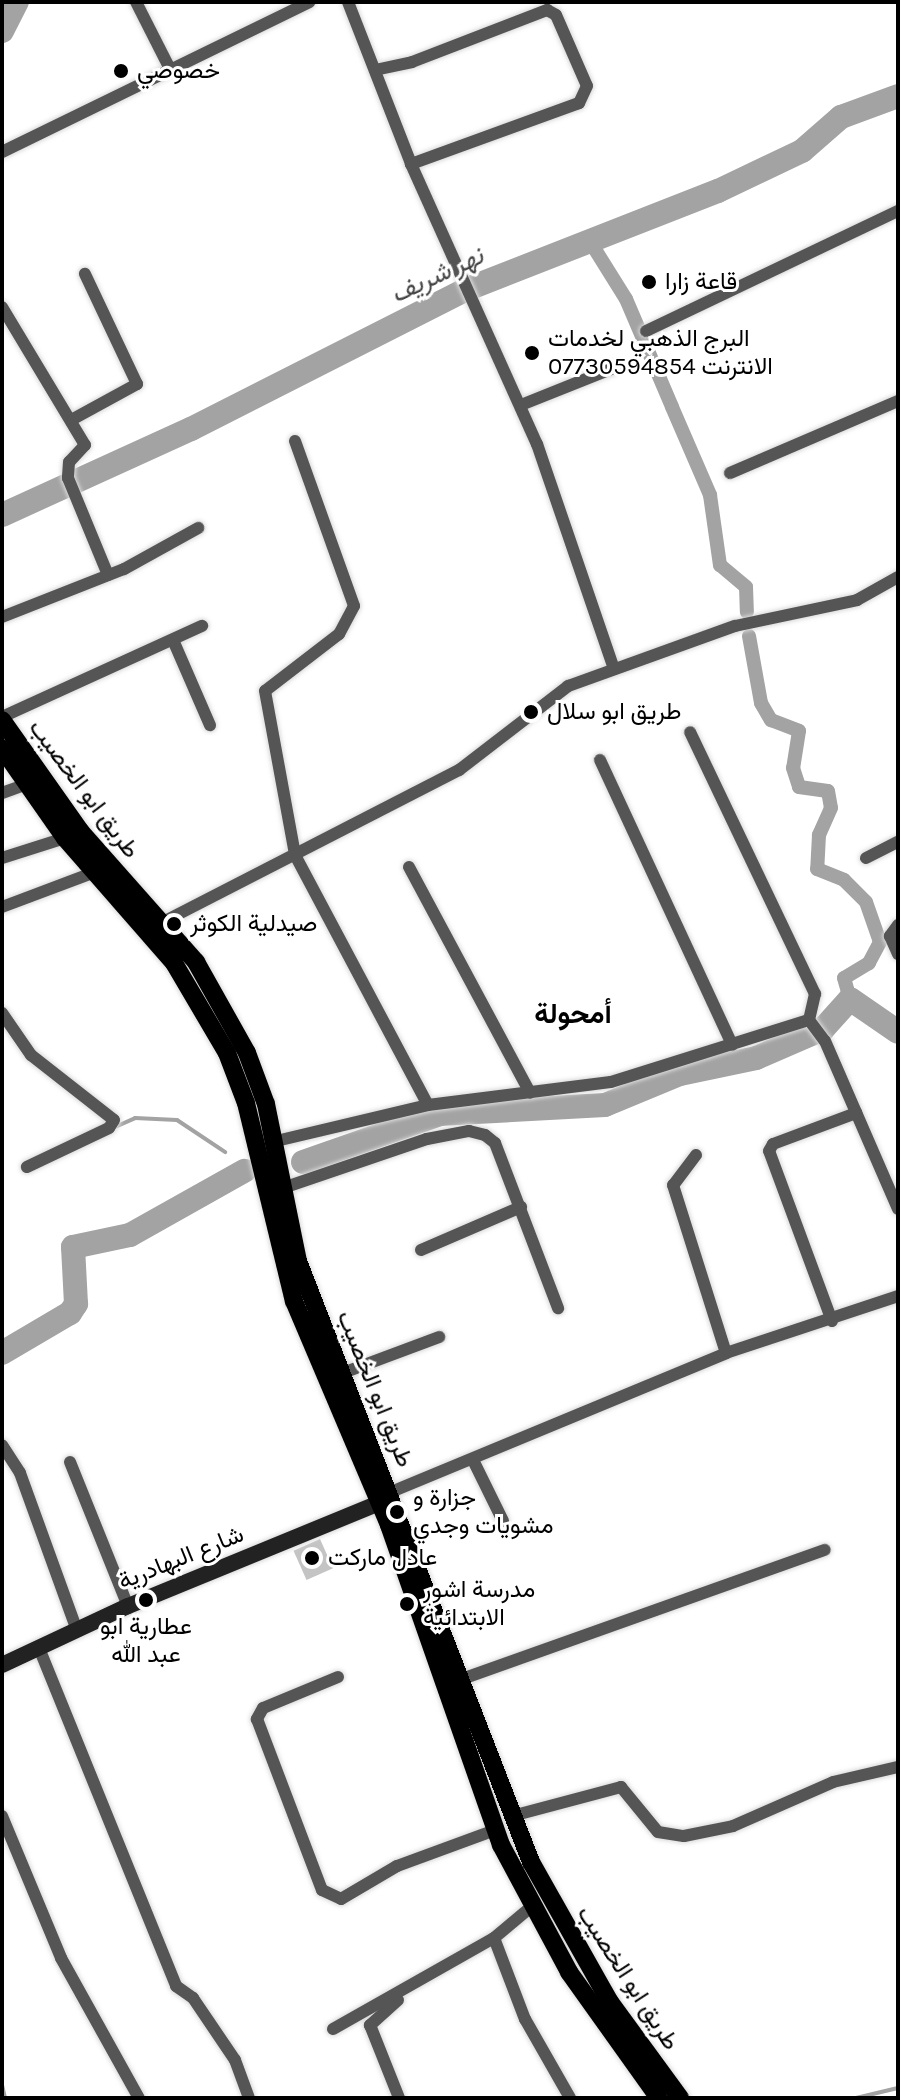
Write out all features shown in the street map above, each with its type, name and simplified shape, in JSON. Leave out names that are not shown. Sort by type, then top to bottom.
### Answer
[{"type":"main road","name":"طريق ابو الخصيب","points":[[2,718],[81,832],[163,922],[202,991],[252,1066],[272,1142],[280,1189],[340,1374],[492,1793],[512,1816],[566,1931],[680,2098]]},
{"type":"main road","name":"طريق ابو الخصيب","points":[[2,748],[65,838],[202,991],[241,1086],[294,1301],[386,1497],[462,1679],[492,1793],[495,1830],[531,1907],[587,1999],[659,2098]]},
{"type":"main road","name":"شارع البهادرية","points":[[2,1665],[76,1628],[386,1497]]},
{"type":"street","points":[[136,2],[171,71]]},
{"type":"street","points":[[2,152],[309,2]]},
{"type":"street","points":[[348,2],[411,164],[478,320],[521,405],[613,666]]},
{"type":"street","points":[[375,70],[412,62],[547,10],[556,15],[587,86],[579,103],[411,164]]},
{"type":"street","points":[[646,331],[898,211]]},
{"type":"street","points":[[73,419],[137,384],[85,274]]},
{"type":"street","points":[[2,307],[73,419],[85,445],[69,462],[68,478],[108,575]]},
{"type":"street","points":[[521,405],[616,367]]},
{"type":"street","points":[[730,473],[898,401]]},
{"type":"street","points":[[295,441],[354,606],[339,634],[265,691],[295,855],[428,1105]]},
{"type":"street","points":[[2,617],[108,575],[198,528]]},
{"type":"street","points":[[163,922],[459,770],[568,686],[613,666],[735,626],[857,600],[898,577]]},
{"type":"street","points":[[2,718],[202,626]]},
{"type":"street","points":[[173,640],[210,725]]},
{"type":"street","points":[[690,732],[815,994],[812,1023],[825,1041],[898,1209]]},
{"type":"street","points":[[600,760],[732,1045]]},
{"type":"street","points":[[2,793],[27,784]]},
{"type":"street","points":[[2,858],[65,838]]},
{"type":"street","points":[[866,858],[898,842]]},
{"type":"street","points":[[409,867],[530,1093]]},
{"type":"street","points":[[2,907],[95,872]]},
{"type":"street","points":[[898,925],[890,936],[898,954]]},
{"type":"street","points":[[2,1013],[31,1055],[114,1120],[109,1128],[27,1167]]},
{"type":"street","points":[[272,1142],[428,1105],[611,1082],[812,1023]]},
{"type":"street","points":[[832,1321],[769,1151],[773,1144],[856,1113]]},
{"type":"street","points":[[280,1189],[469,1131],[495,1143],[558,1308]]},
{"type":"street","points":[[696,1155],[673,1185],[726,1353]]},
{"type":"street","points":[[421,1250],[521,1207]]},
{"type":"street","points":[[386,1497],[726,1353],[832,1321],[898,1296]]},
{"type":"street","points":[[340,1374],[439,1337]]},
{"type":"street","points":[[2,1445],[20,1473],[76,1628]]},
{"type":"street","points":[[473,1460],[503,1521]]},
{"type":"street","points":[[70,1462],[128,1606]]},
{"type":"street","points":[[462,1679],[825,1550]]},
{"type":"street","points":[[39,1648],[176,1986],[193,1998],[235,2060],[249,2098]]},
{"type":"street","points":[[338,1677],[263,1708],[257,1719],[322,1890],[341,1899],[397,1866],[495,1830]]},
{"type":"street","points":[[512,1816],[621,1787],[658,1832],[684,1836],[733,1826],[833,1782],[898,1767]]},
{"type":"street","points":[[2,1816],[61,1958],[139,2098]]},
{"type":"street","points":[[333,2029],[494,1938],[531,1907]]},
{"type":"street","points":[[494,1938],[525,2019],[570,2098]]},
{"type":"street","points":[[399,2098],[371,2019],[446,1966]]},
{"type":"building","name":"عادل ماركت","points":[[320,1539],[333,1568],[307,1580],[294,1551]]},
{"type":"waterway","points":[[2,31],[17,2]]},
{"type":"waterway","name":"نهر شريف","points":[[2,515],[191,429],[465,290],[718,191],[802,151],[841,117],[898,96]]},
{"type":"waterway","points":[[591,243],[626,299],[710,495],[720,565],[746,587],[747,612]]},
{"type":"waterway","points":[[749,636],[761,703],[771,720],[799,731],[793,768],[799,787],[828,791],[831,808],[819,835],[817,869],[844,880],[866,902],[880,942],[869,963],[844,978],[850,999]]},
{"type":"waterway","points":[[303,1162],[440,1114],[605,1105],[680,1074],[756,1058],[823,1029],[850,999],[898,1032]]},
{"type":"waterway","points":[[115,1127],[135,1118],[177,1120],[225,1152]]},
{"type":"waterway","points":[[2,1353],[70,1313],[76,1304],[73,1247],[130,1235],[244,1171]]},
{"type":"waterway","points":[[2,2085],[5,2098]]},
{"type":"waterway","points":[[856,2098],[898,2088]]},
{"type":"place","name":"خصوصي","points":[[121,71]]},
{"type":"place","name":"قاعة زارا","points":[[649,282]]},
{"type":"place","name":"البرج الذهبي لخدمات الانترنت 07730594854","points":[[532,353]]},
{"type":"place","name":"طريق ابو سلال","points":[[531,712]]},
{"type":"place","name":"صيدلية الكوثر","points":[[174,924]]},
{"type":"place","name":"جزارة و مشويات وجدي","points":[[397,1512]]},
{"type":"place","name":"عادل ماركت","points":[[312,1558]]},
{"type":"place","name":"عطارية ابو عبد الله","points":[[146,1600]]},
{"type":"place","name":"مدرسة اشور الابتدائية","points":[[407,1604]]},
{"type":"district","name":"أمحولة","points":[[573,1014]]}]
